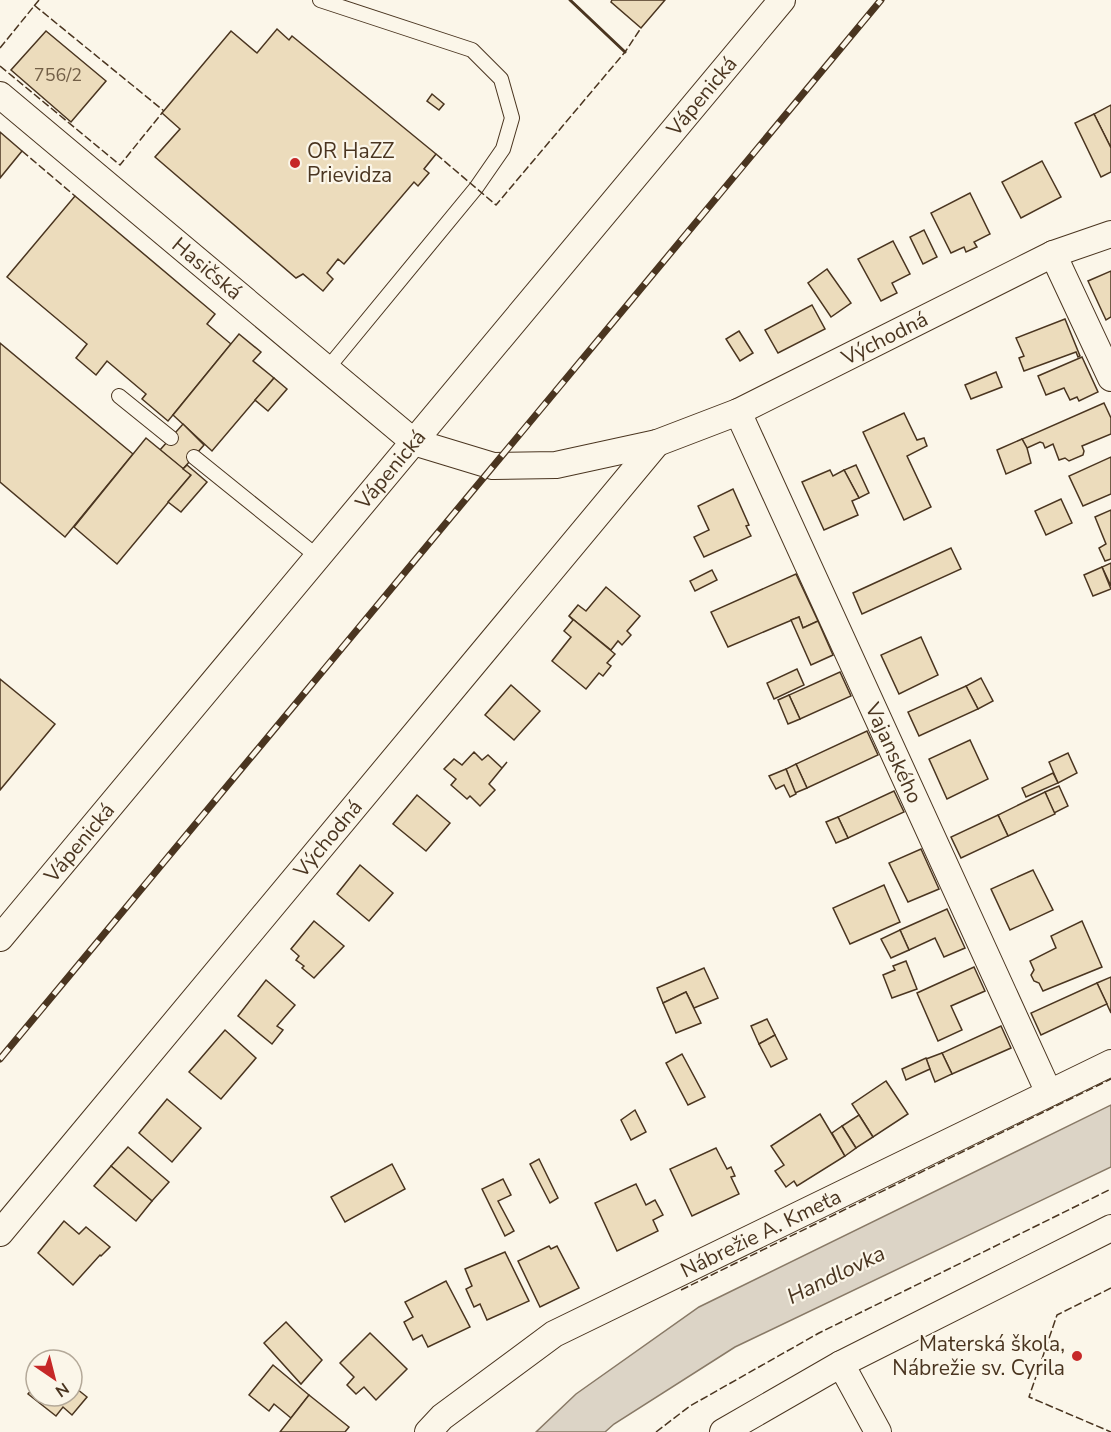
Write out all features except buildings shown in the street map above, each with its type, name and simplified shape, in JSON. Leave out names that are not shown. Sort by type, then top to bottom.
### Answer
[{"type":"street","name":"Vápenická","points":[[0,938],[782,0]]},
{"type":"street","name":"Hasičská","points":[[0,95],[414,442]]},
{"type":"street","name":"Východná","points":[[414,442],[493,466],[556,465],[657,443],[738,412],[1053,254],[1111,234]]},
{"type":"street","points":[[1053,254],[1111,378]]},
{"type":"street","name":"Vajanského","points":[[738,412],[1049,1093]]},
{"type":"street","name":"Východná","points":[[0,1233],[657,443]]},
{"type":"street","name":"Nábrežie A. Kmeťa","points":[[428,1432],[442,1417],[554,1334],[1111,1063]]},
{"type":"street","points":[[723,1432],[841,1364],[1111,1228]]},
{"type":"street","points":[[841,1364],[878,1432]]},
{"type":"lane","points":[[320,0],[472,50],[501,79],[512,118],[503,149],[476,188],[327,369]]},
{"type":"lane","points":[[119,396],[171,438]]},
{"type":"lane","points":[[194,457],[318,557]]},
{"type":"water","name":"Handlovka","points":[[1111,1105],[1111,1167],[735,1347],[605,1432],[536,1432],[576,1394],[699,1307]]},
{"type":"railway","points":[[0,1059],[881,0]]},
{"type":"fence","points":[[0,48],[39,0]]},
{"type":"fence","points":[[34,5],[164,111]]},
{"type":"fence","points":[[436,154],[496,205],[625,52],[641,28]]},
{"type":"fence","points":[[0,66],[120,165],[162,113]]},
{"type":"fence","points":[[22,151],[75,196]]},
{"type":"fence","points":[[681,1290],[1111,1079]]},
{"type":"fence","points":[[656,1432],[690,1406],[819,1333],[1111,1189]]},
{"type":"fence","points":[[1111,1288],[1057,1315],[1029,1397],[1111,1432]]},
{"type":"wall","points":[[570,0],[625,52]]},
{"type":"place","name":"OR HaZZ Prievidza","points":[[295,163]]},
{"type":"place","name":"Materská škola, Nábrežie sv. Cyrila","points":[[1077,1356]]}]
